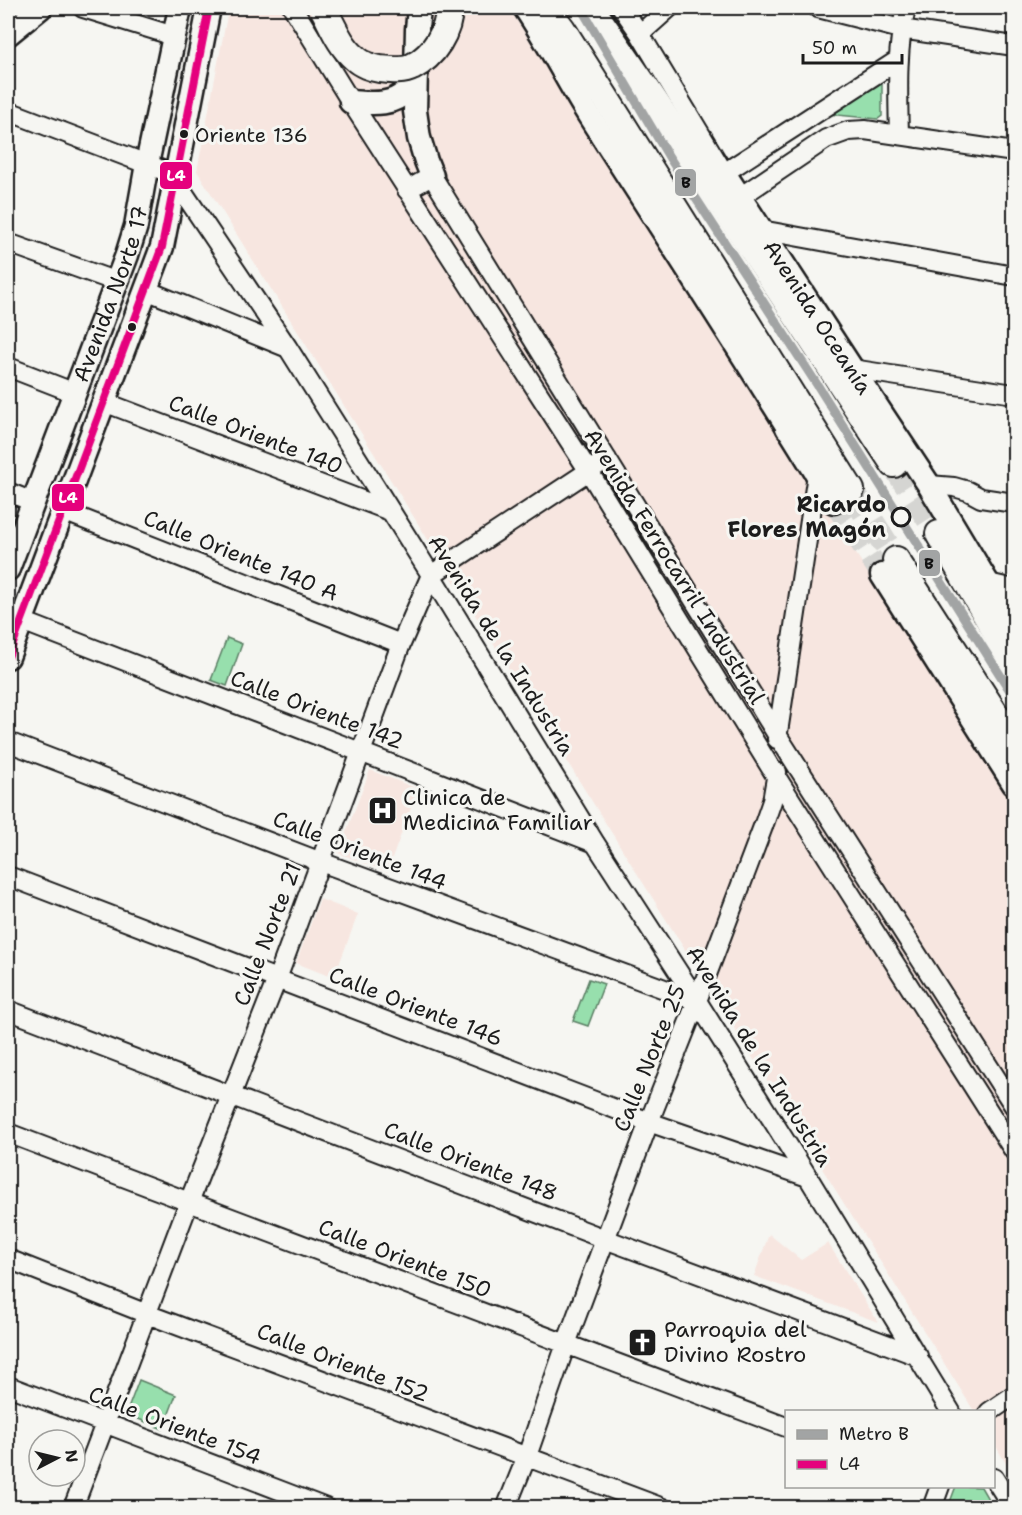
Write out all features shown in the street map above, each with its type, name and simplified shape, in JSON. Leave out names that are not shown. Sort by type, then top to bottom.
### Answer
[{"type":"highway","points":[[324,8],[345,47],[355,59],[374,68],[391,71],[410,68],[424,59],[436,46],[447,26],[449,8]]},
{"type":"highway","name":"Avenida Oceanía","points":[[591,8],[894,464]]},
{"type":"highway","points":[[543,19],[568,39],[665,192],[776,370],[843,496]]},
{"type":"highway","points":[[648,91],[670,114],[712,173],[724,173]]},
{"type":"highway","points":[[776,370],[789,427]]},
{"type":"highway","points":[[939,534],[1014,663]]},
{"type":"highway","points":[[889,568],[1014,743]]},
{"type":"main road","points":[[8,34],[40,8]]},
{"type":"main road","name":"Avenida Norte 17","points":[[8,569],[136,226],[180,8]]},
{"type":"main road","name":"Avenida Norte 17","points":[[8,657],[162,247],[209,8]]},
{"type":"main road","points":[[419,8],[415,111],[419,138],[432,176]]},
{"type":"main road","points":[[525,8],[543,19],[587,113],[817,474],[843,496]]},
{"type":"main road","points":[[351,102],[377,104],[392,101],[405,93],[416,75]]},
{"type":"main road","name":"Avenida Oceanía","points":[[724,173],[929,485],[1014,627]]},
{"type":"main road","points":[[889,568],[1014,784]]},
{"type":"street","points":[[83,8],[174,36]]},
{"type":"street","name":"Avenida Ferrocarril Industrial","points":[[293,8],[407,190],[588,470],[777,778],[1014,1151]]},
{"type":"street","name":"Avenida Oceanía","points":[[622,8],[724,173]]},
{"type":"street","points":[[640,34],[669,8]]},
{"type":"street","points":[[818,8],[901,29],[1014,46]]},
{"type":"street","points":[[899,135],[898,60],[906,8]]},
{"type":"street","points":[[724,173],[898,60]]},
{"type":"street","name":"Avenida de la Industria","points":[[8,111],[169,173],[175,180],[288,348],[431,575],[595,843],[808,1177],[950,1410]]},
{"type":"street","points":[[740,197],[826,139],[848,131],[865,130],[1014,152]]},
{"type":"street","points":[[407,190],[432,176]]},
{"type":"street","name":"Avenida Ferrocarril Industrial","points":[[432,176],[776,733],[1014,1106]]},
{"type":"street","points":[[761,230],[1014,276]]},
{"type":"street","points":[[8,243],[117,282]]},
{"type":"street","points":[[146,290],[288,348]]},
{"type":"street","points":[[8,367],[75,393]]},
{"type":"street","points":[[852,369],[1014,394]]},
{"type":"street","name":"Calle Oriente 140","points":[[104,402],[390,511]]},
{"type":"street","points":[[431,575],[607,459]]},
{"type":"street","name":"Calle Norte 25","points":[[506,1508],[649,1122],[772,801],[777,778],[776,733],[817,474]]},
{"type":"street","points":[[929,485],[954,487],[981,498],[1014,503]]},
{"type":"street","points":[[8,492],[33,501]]},
{"type":"street","name":"Calle Oriente 140 A","points":[[63,511],[401,644]]},
{"type":"street","name":"Calle Norte 21","points":[[73,1508],[189,1202],[277,979],[401,644],[431,575]]},
{"type":"street","points":[[988,583],[1014,589]]},
{"type":"street","name":"Calle Oriente 142","points":[[22,621],[595,843]]},
{"type":"street","name":"Calle Oriente 144","points":[[8,742],[321,862],[697,1001]]},
{"type":"street","name":"Calle Oriente 146","points":[[8,876],[649,1122],[808,1177]]},
{"type":"street","name":"Calle Oriente 148","points":[[8,1010],[605,1239],[918,1356]]},
{"type":"street","name":"Calle Oriente 150","points":[[8,1133],[785,1427]]},
{"type":"street","name":"Calle Oriente 152","points":[[8,1259],[147,1314],[663,1508]]},
{"type":"street","name":"Calle Oriente 154","points":[[8,1386],[326,1508]]},
{"type":"street","points":[[992,1410],[1014,1395]]},
{"type":"street","points":[[995,1481],[1013,1508]]},
{"type":"street","points":[[932,1508],[939,1488]]},
{"type":"shaded area","points":[[230,8],[509,8],[1014,805],[1014,1477],[995,1445],[995,1410],[973,1410],[197,171]]},
{"type":"shaded area","name":"Clinica de Medicina Familiar","points":[[370,770],[418,789],[387,872],[338,853]]},
{"type":"shaded area","points":[[320,899],[358,914],[334,978],[296,963]]},
{"type":"shaded area","points":[[769,1234],[801,1260],[828,1243],[878,1322],[754,1276]]},
{"type":"green space","points":[[882,78],[882,116],[878,119],[827,114]]},
{"type":"green space","points":[[227,638],[242,644],[227,686],[211,680]]},
{"type":"green space","points":[[589,979],[604,984],[588,1026],[573,1021]]},
{"type":"green space","points":[[139,1380],[176,1395],[163,1429],[126,1414]]},
{"type":"green space","points":[[955,1488],[982,1488],[988,1499],[970,1508],[950,1502]]},
{"type":"tunnel","points":[[894,464],[939,534]]},
{"type":"tunnel","points":[[851,490],[896,560]]},
{"type":"tunnel","points":[[834,502],[882,575]]},
{"type":"metro line","name":"B","points":[[581,8],[669,157],[816,383],[1014,697]]},
{"type":"transit line","name":"L4","points":[[8,657],[162,247],[209,8]]},
{"type":"place","name":"Oriente 136","points":[[184,134]]},
{"type":"place","name":"Ricardo Flores Magón","points":[[901,517]]},
{"type":"place","name":"Clinica de Medicina Familiar","points":[[382,810]]},
{"type":"place","name":"Parroquia del Divino Rostro","points":[[643,1342]]}]
